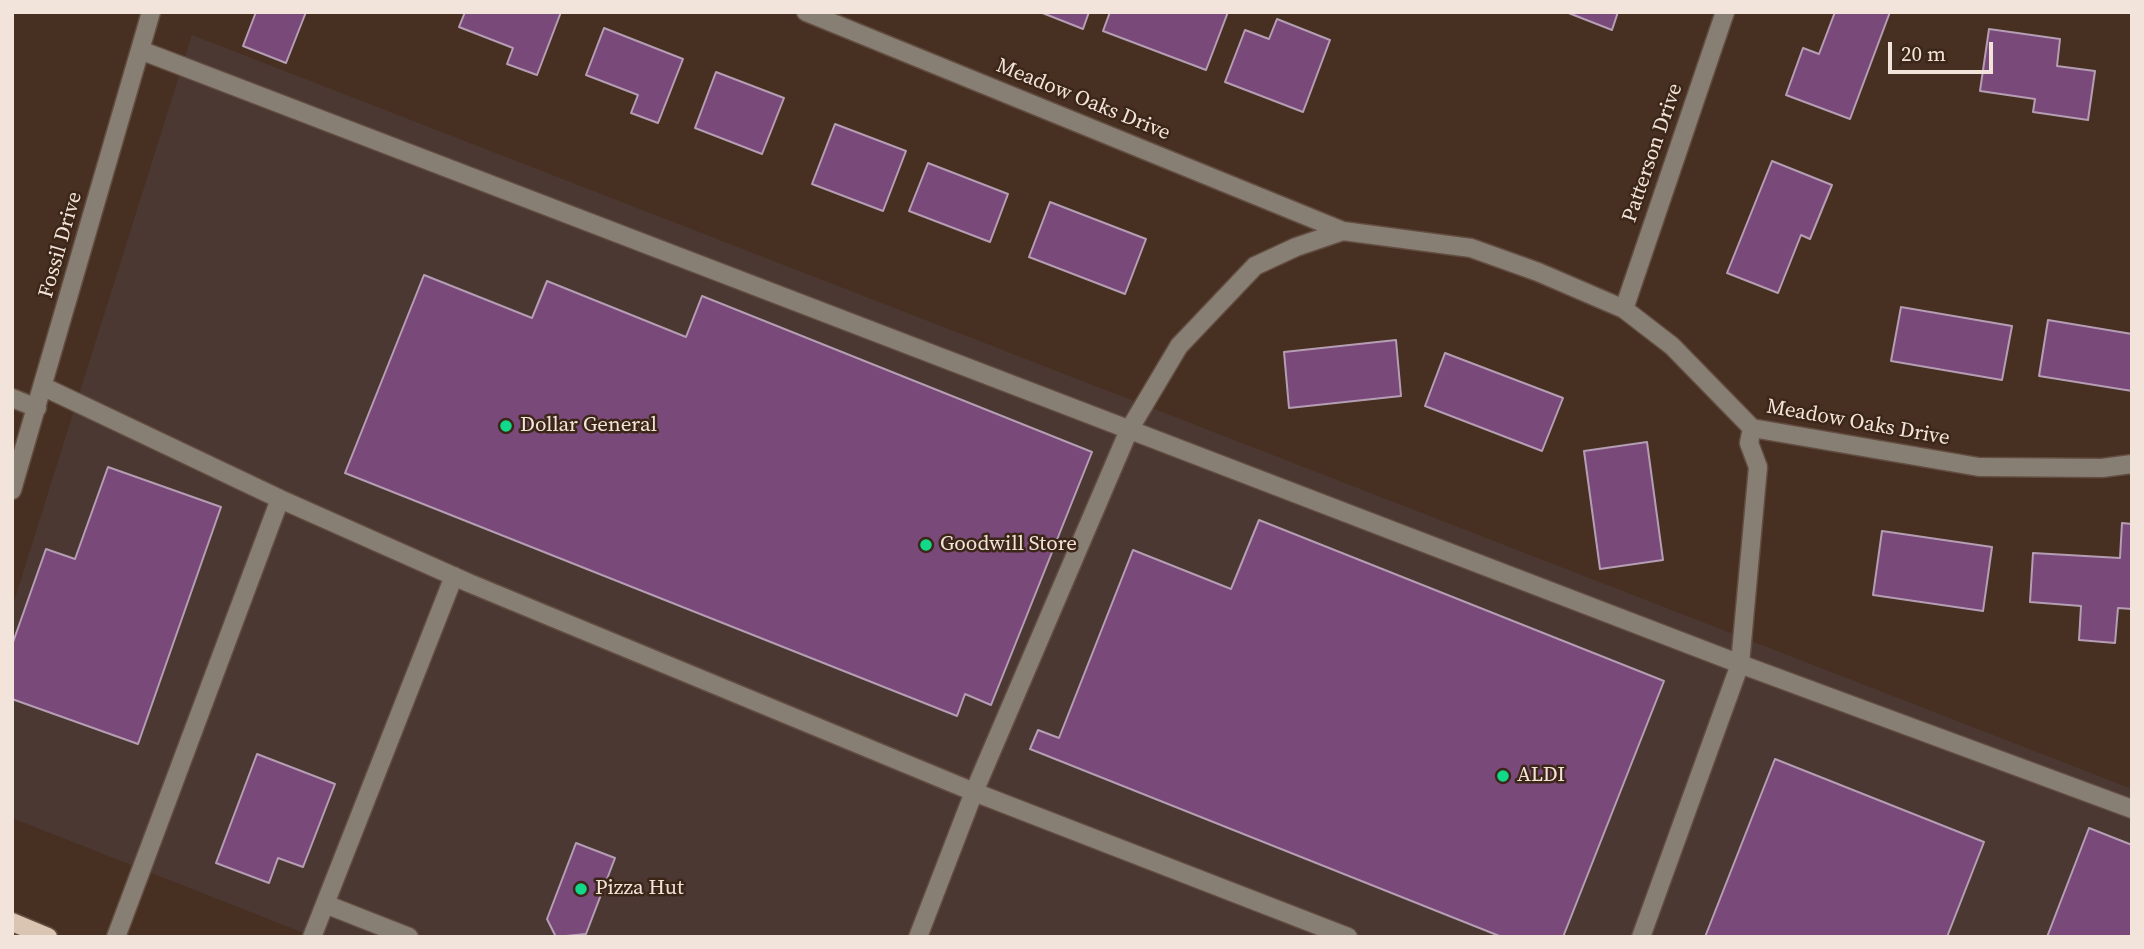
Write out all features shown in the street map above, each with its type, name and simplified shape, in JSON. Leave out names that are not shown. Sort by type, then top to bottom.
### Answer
[{"type":"main road","points":[[12,922],[48,937]]},
{"type":"street","name":"Fossil Drive","points":[[12,490],[151,12]]},
{"type":"street","name":"Meadow Oaks Drive","points":[[806,12],[1343,231],[1471,248],[1538,272],[1624,309],[1672,345],[1752,428],[1979,467],[2102,468],[2132,464]]},
{"type":"street","name":"Patterson Drive","points":[[1624,309],[1725,12]]},
{"type":"street","points":[[140,50],[1740,664],[2132,809]]},
{"type":"street","name":"Meadow Oaks Drive","points":[[918,937],[974,792],[1129,430],[1179,346],[1255,265],[1343,231]]},
{"type":"street","points":[[44,387],[279,499],[454,576],[974,792],[1348,937]]},
{"type":"street","points":[[12,398],[37,408]]},
{"type":"street","points":[[1642,937],[1740,664],[1758,467],[1749,443],[1752,428]]},
{"type":"street","points":[[116,937],[279,499]]},
{"type":"street","points":[[312,937],[454,576]]},
{"type":"street","points":[[325,904],[409,937]]},
{"type":"shaded area","points":[[192,35],[2132,789],[2132,937],[314,937],[12,818],[12,608]]},
{"type":"building","points":[[256,12],[306,12],[286,63],[243,46]]},
{"type":"building","points":[[465,12],[561,12],[537,75],[507,64],[513,48],[459,27]]},
{"type":"building","points":[[1040,12],[1089,12],[1083,29]]},
{"type":"building","points":[[1110,12],[1228,12],[1206,70],[1103,31]]},
{"type":"building","points":[[1566,12],[1618,12],[1612,30]]},
{"type":"building","points":[[1835,12],[1890,12],[1850,119],[1786,95],[1803,48],[1819,54]]},
{"type":"building","points":[[1277,19],[1330,40],[1303,112],[1225,82],[1245,30],[1269,39]]},
{"type":"building","points":[[604,28],[683,59],[658,123],[631,113],[638,95],[586,75]]},
{"type":"building","points":[[1989,29],[2060,39],[2057,66],[2095,71],[2088,120],[2033,112],[2035,99],[1980,91]]},
{"type":"building","points":[[716,72],[784,98],[762,154],[695,128]]},
{"type":"building","points":[[835,124],[906,151],[883,211],[812,184]]},
{"type":"building","points":[[1772,161],[1832,185],[1810,239],[1801,235],[1778,293],[1727,273]]},
{"type":"building","points":[[928,163],[1008,194],[990,242],[909,211]]},
{"type":"building","points":[[1050,202],[1146,239],[1125,294],[1029,257]]},
{"type":"building","points":[[424,275],[532,318],[547,281],[686,337],[702,296],[1092,452],[991,705],[965,694],[957,716],[345,473]]},
{"type":"building","points":[[1901,307],[2012,326],[2002,380],[1891,361]]},
{"type":"building","points":[[2048,320],[2132,334],[2132,391],[2039,376]]},
{"type":"building","points":[[1396,340],[1401,396],[1289,408],[1284,352]]},
{"type":"building","points":[[1445,353],[1563,398],[1542,451],[1425,406]]},
{"type":"building","points":[[1647,442],[1663,560],[1600,569],[1584,451]]},
{"type":"building","points":[[108,467],[221,507],[138,744],[12,699],[12,645],[46,549],[75,559]]},
{"type":"building","points":[[1259,520],[1664,681],[1563,937],[1502,937],[1030,749],[1038,730],[1059,738],[1133,550],[1231,589]]},
{"type":"building","points":[[2122,523],[2132,524],[2132,609],[2118,608],[2115,643],[2079,640],[2081,606],[2030,602],[2033,553],[2120,558]]},
{"type":"building","points":[[1882,531],[1992,547],[1983,611],[1873,595]]},
{"type":"building","points":[[257,754],[335,784],[303,867],[278,858],[269,883],[216,863]]},
{"type":"building","points":[[1775,759],[1984,842],[1947,937],[1705,937]]},
{"type":"building","points":[[2089,828],[2132,845],[2132,937],[2047,937]]},
{"type":"building","name":"Pizza Hut","points":[[576,843],[615,858],[586,934],[556,937],[547,919]]},
{"type":"place","name":"Dollar General","points":[[506,426]]},
{"type":"place","name":"Goodwill Store","points":[[926,545]]},
{"type":"place","name":"ALDI","points":[[1503,776]]},
{"type":"place","name":"Pizza Hut","points":[[581,889]]}]
